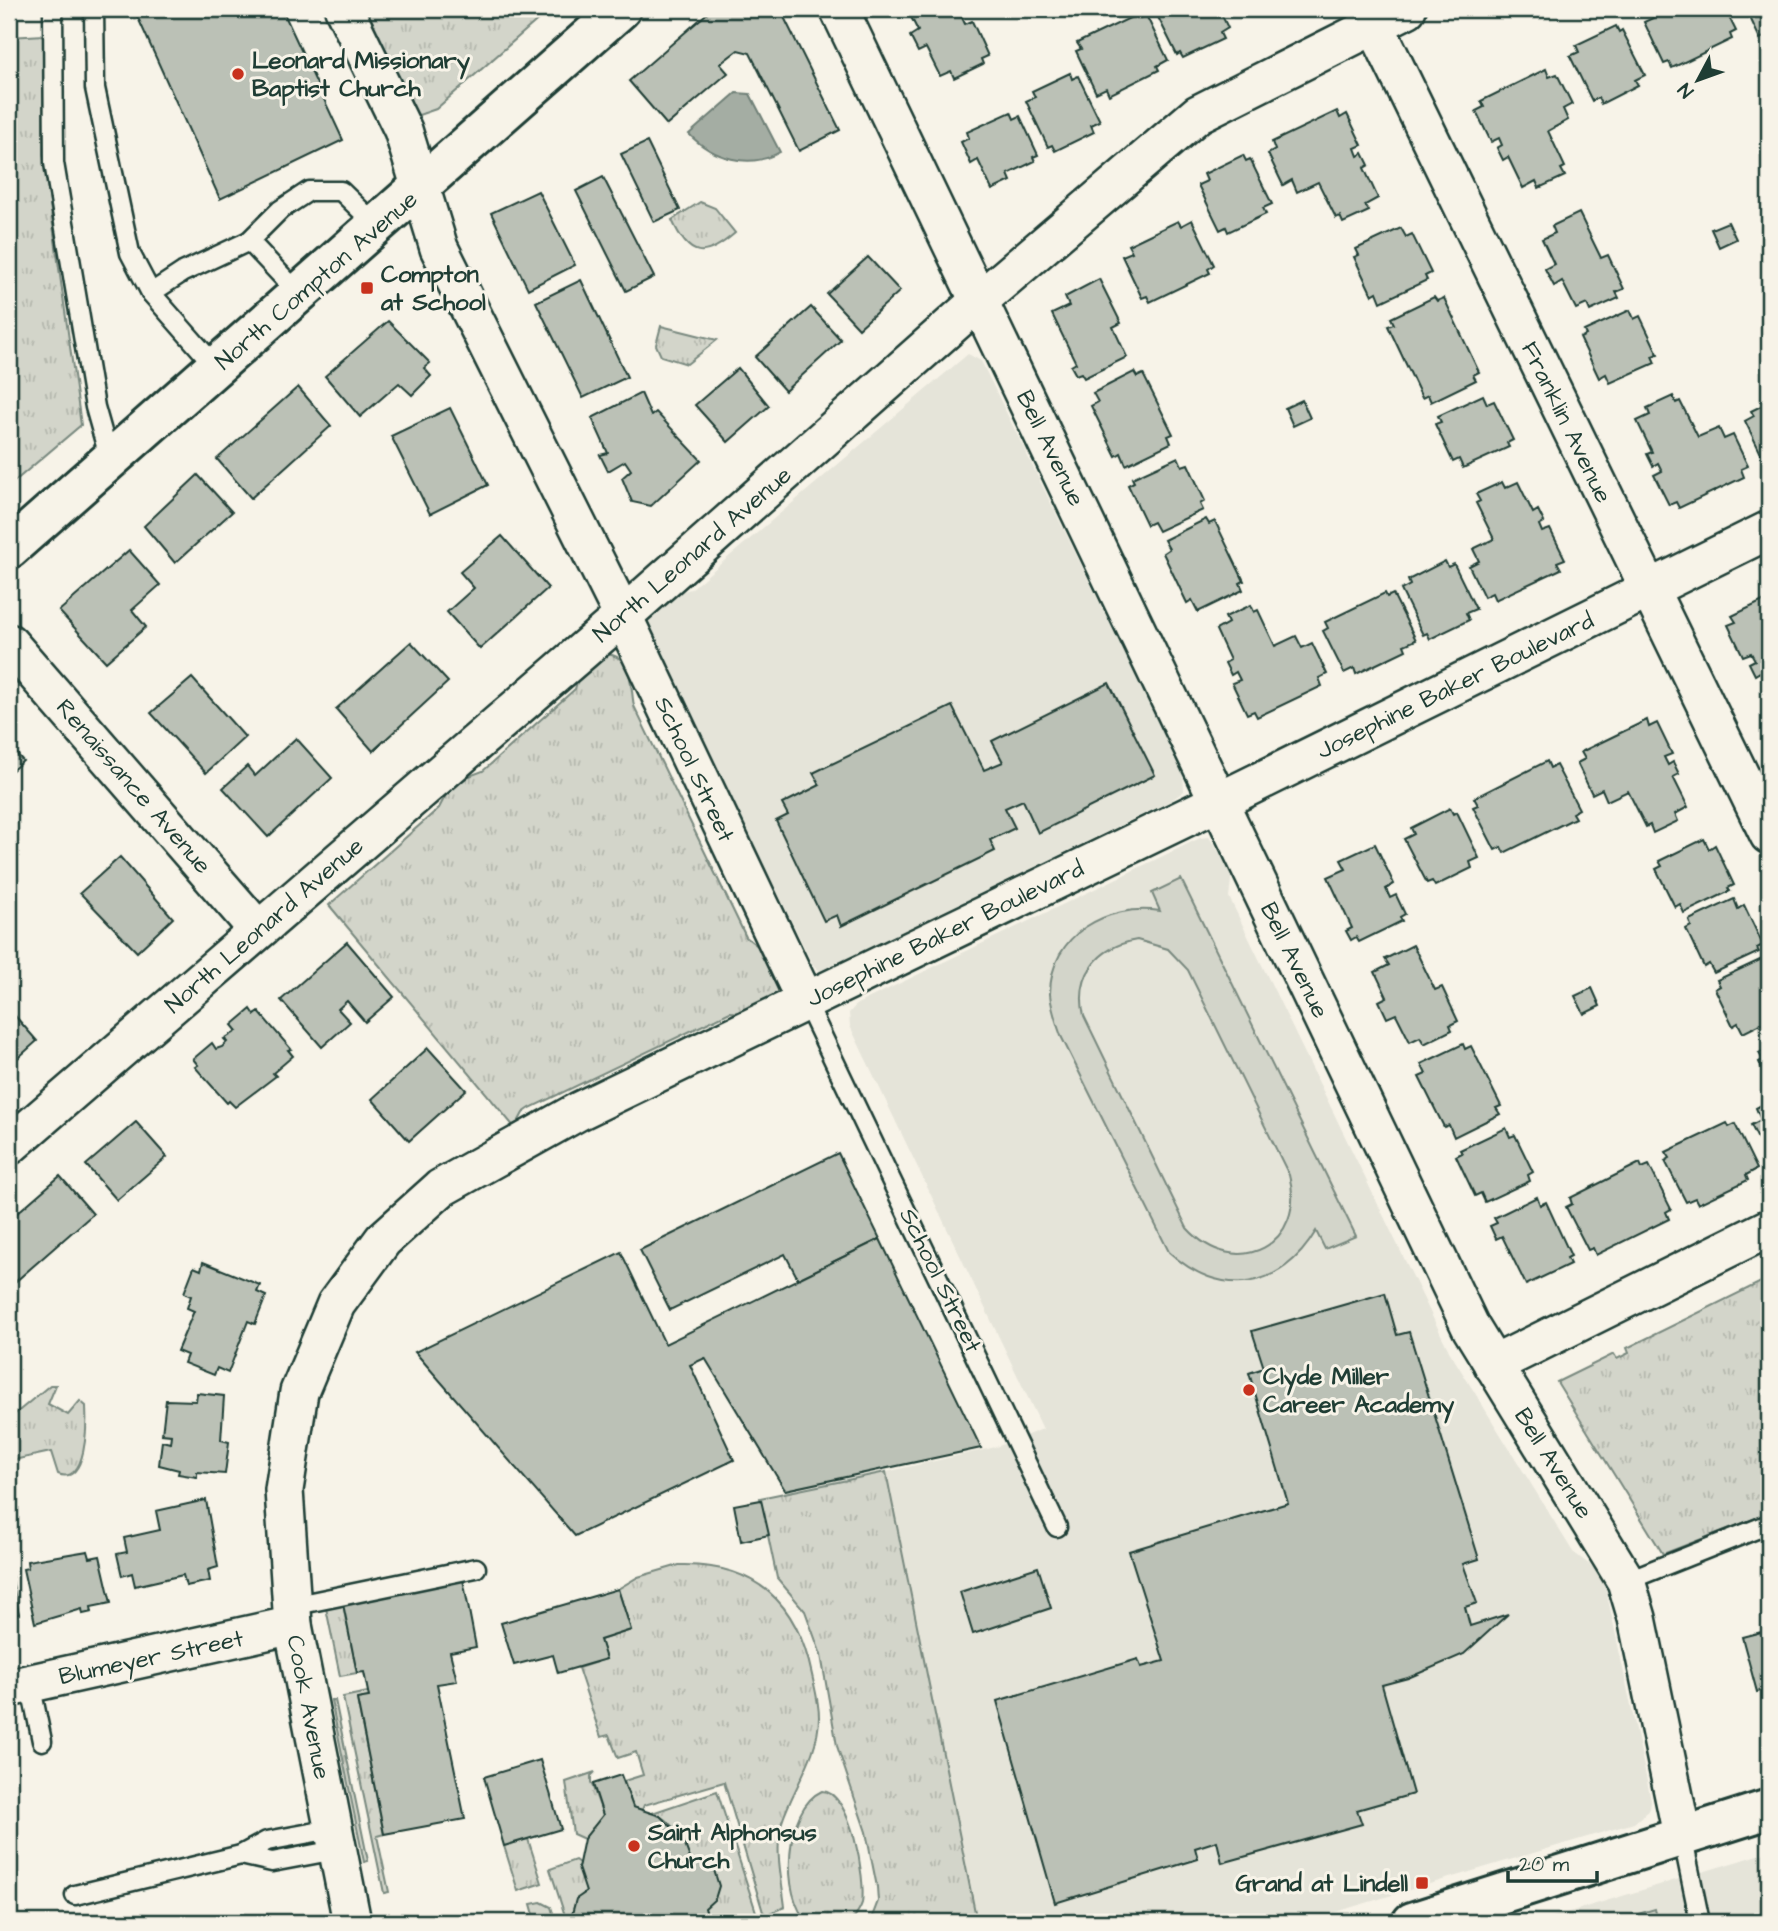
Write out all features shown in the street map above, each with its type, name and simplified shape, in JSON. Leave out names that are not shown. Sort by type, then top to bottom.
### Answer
[{"type":"main road","name":"North Compton Avenue","points":[[9,549],[621,9]]},
{"type":"main road","points":[[1412,1922],[1769,1809]]},
{"type":"street","name":"School Street","points":[[344,9],[403,130],[433,236],[623,616],[805,1000]]},
{"type":"street","name":"Bell Avenue","points":[[839,9],[1471,1328],[1626,1581],[1637,1618],[1682,1835]]},
{"type":"street","name":"North Leonard Avenue","points":[[9,1146],[623,616],[980,300],[1198,114],[1383,14]]},
{"type":"street","name":"Franklin Avenue","points":[[1383,14],[1648,590],[1769,835]]},
{"type":"street","name":"Josephine Baker Boulevard","points":[[284,1490],[299,1392],[336,1304],[383,1240],[441,1188],[579,1111],[1220,801],[1769,530]]},
{"type":"street","name":"Renaissance Avenue","points":[[9,643],[258,930]]},
{"type":"street","points":[[1493,1365],[1769,1228]]},
{"type":"street","name":"Cook Avenue","points":[[284,1490],[293,1616],[334,1840],[352,1922]]},
{"type":"street","name":"Blumeyer Street","points":[[19,1686],[293,1616]]},
{"type":"lane","points":[[52,9],[54,163],[95,407],[110,460]]},
{"type":"lane","points":[[94,9],[95,89],[130,253],[151,293],[216,367]]},
{"type":"lane","points":[[151,293],[183,272],[249,241],[280,210],[309,191],[341,191],[377,226]]},
{"type":"lane","points":[[249,241],[299,294]]},
{"type":"lane","name":"School Street","points":[[805,1000],[1057,1527]]},
{"type":"lane","points":[[1626,1581],[1769,1524]]},
{"type":"lane","points":[[293,1616],[476,1568]]},
{"type":"lane","points":[[19,1686],[43,1741]]},
{"type":"lane","name":"Bell Avenue","points":[[1682,1835],[1700,1922]]},
{"type":"lane","points":[[75,1895],[241,1856],[267,1841],[334,1840]]},
{"type":"shaded area","points":[[736,93],[750,94],[780,152],[756,160],[732,159],[709,149],[689,134]]},
{"type":"shaded area","points":[[968,354],[981,361],[1183,772],[1184,791],[1172,800],[847,958],[839,969],[825,975],[813,965],[649,628],[649,622],[653,612],[675,593],[691,589]]},
{"type":"shaded area","name":"Clyde Miller Career Academy","points":[[1209,837],[1232,872],[1229,897],[1449,1351],[1573,1552],[1603,1575],[1651,1800],[1650,1809],[1634,1823],[1302,1922],[977,1922],[886,1472],[996,1447],[1043,1429],[850,1026],[849,1013],[857,1004],[1200,838]]},
{"type":"shaded area","points":[[1769,1852],[1769,1922],[1536,1922],[1732,1863]]},
{"type":"green space","points":[[359,9],[550,9],[436,109],[419,115],[412,111]]},
{"type":"green space","points":[[44,35],[43,154],[81,425],[9,486],[9,37]]},
{"type":"green space","points":[[700,202],[715,208],[735,233],[706,251],[691,248],[678,233],[672,220]]},
{"type":"green space","points":[[661,326],[717,340],[687,364],[661,356],[656,345]]},
{"type":"green space","points":[[606,654],[622,660],[626,666],[634,706],[746,937],[764,951],[779,991],[775,998],[743,1013],[730,1012],[530,1108],[523,1113],[515,1128],[329,905],[439,808],[450,787],[459,780],[483,771],[575,689],[580,672]]},
{"type":"green space","points":[[1181,879],[1356,1236],[1325,1249],[1316,1231],[1302,1251],[1285,1266],[1268,1276],[1248,1282],[1229,1282],[1209,1277],[1189,1267],[1169,1252],[1061,1036],[1051,1004],[1053,973],[1060,955],[1071,939],[1102,918],[1121,912],[1160,911],[1152,893]],"holes":[[[1137,940],[1168,949],[1188,970],[1289,1175],[1292,1199],[1288,1220],[1278,1236],[1264,1248],[1246,1253],[1227,1252],[1207,1244],[1187,1228],[1084,1016],[1082,1002],[1086,976],[1100,957],[1111,949]]]},
{"type":"green space","points":[[1769,1278],[1769,1513],[1663,1554],[1557,1382],[1614,1354],[1617,1359],[1629,1353],[1627,1348]]},
{"type":"green space","points":[[50,1385],[56,1385],[48,1404],[68,1415],[80,1401],[86,1406],[85,1439],[80,1463],[75,1471],[68,1475],[58,1474],[51,1452],[9,1461],[9,1419]]},
{"type":"green space","points":[[886,1472],[977,1922],[870,1922],[878,1901],[877,1887],[866,1832],[837,1746],[821,1655],[805,1611],[777,1578],[760,1498]]},
{"type":"green space","points":[[679,1565],[706,1566],[730,1571],[769,1592],[784,1608],[796,1627],[812,1675],[818,1706],[818,1731],[815,1745],[780,1832],[779,1865],[785,1907],[767,1914],[763,1912],[724,1782],[644,1805],[642,1810],[633,1807],[624,1781],[643,1775],[636,1752],[618,1758],[609,1735],[601,1737],[578,1668],[606,1659],[600,1640],[631,1630],[618,1589],[638,1577]]},
{"type":"green space","points":[[343,1604],[357,1673],[340,1676],[326,1608]]},
{"type":"green space","points":[[368,1692],[369,1697],[357,1699],[384,1834],[377,1836],[389,1892],[384,1893],[343,1697]]},
{"type":"green space","points":[[331,1700],[335,1700],[368,1861],[364,1862]]},
{"type":"green space","points":[[595,1772],[591,1776],[591,1782],[603,1815],[584,1839],[573,1834],[566,1782]]},
{"type":"green space","points":[[717,1791],[757,1915],[741,1922],[709,1922],[705,1908],[717,1890],[713,1872],[702,1860],[691,1861],[672,1826],[652,1813]]},
{"type":"green space","points":[[822,1791],[832,1795],[841,1805],[859,1857],[862,1903],[851,1922],[808,1922],[799,1910],[793,1893],[790,1854],[793,1833],[809,1800]]},
{"type":"green space","points":[[528,1839],[542,1883],[518,1891],[504,1846]]},
{"type":"green space","points":[[575,1860],[579,1863],[586,1892],[574,1906],[575,1922],[567,1922],[550,1869]]},
{"type":"green space","points":[[541,1902],[551,1907],[556,1922],[536,1922],[531,1904]]},
{"type":"green space","points":[[1655,1909],[1658,1922],[1611,1922]]},
{"type":"building","name":"Leonard Missionary Baptist Church","points":[[134,9],[282,9],[343,140],[220,199]]},
{"type":"building","points":[[712,9],[780,9],[840,130],[799,151],[750,53],[738,50],[720,64],[728,73],[667,125],[629,81]]},
{"type":"building","points":[[907,9],[958,9],[965,24],[972,21],[988,56],[981,59],[983,64],[954,78],[951,71],[940,76],[926,48],[918,52],[910,36],[918,31]]},
{"type":"building","points":[[1154,9],[1219,9],[1228,28],[1220,33],[1223,39],[1183,58],[1180,53],[1177,55]]},
{"type":"building","points":[[1725,9],[1736,31],[1730,34],[1732,39],[1672,68],[1669,62],[1664,64],[1644,22],[1653,18],[1650,11]]},
{"type":"building","points":[[1746,9],[1769,9],[1769,42],[1766,36],[1760,39]]},
{"type":"building","points":[[1138,14],[1140,18],[1146,15],[1168,60],[1157,66],[1159,70],[1109,95],[1106,88],[1096,93],[1076,51],[1081,49],[1077,43]]},
{"type":"building","points":[[1616,26],[1619,32],[1622,30],[1645,75],[1635,80],[1638,85],[1601,104],[1598,98],[1592,101],[1570,56],[1579,52],[1576,45]]},
{"type":"building","points":[[1546,69],[1549,77],[1557,74],[1572,104],[1563,109],[1568,120],[1548,131],[1565,167],[1561,169],[1565,176],[1539,188],[1536,181],[1523,188],[1508,157],[1503,160],[1497,148],[1502,145],[1499,138],[1491,142],[1476,111],[1484,107],[1481,101]]},
{"type":"building","points":[[1070,73],[1072,79],[1078,76],[1100,121],[1091,125],[1094,132],[1055,151],[1052,145],[1048,147],[1026,101],[1035,97],[1032,91]]},
{"type":"building","points":[[1337,111],[1340,118],[1347,114],[1362,145],[1355,148],[1358,156],[1363,153],[1369,165],[1364,168],[1378,198],[1365,205],[1369,211],[1343,223],[1340,216],[1336,218],[1318,182],[1297,192],[1292,180],[1283,185],[1268,154],[1275,150],[1272,142]]},
{"type":"building","points":[[1011,112],[1014,119],[1020,116],[1038,155],[1033,157],[1035,161],[1008,174],[1011,181],[992,190],[978,160],[971,164],[961,142],[969,138],[967,132]]},
{"type":"building","points":[[647,142],[680,210],[654,222],[621,154]]},
{"type":"building","points":[[1243,155],[1246,161],[1250,159],[1272,204],[1263,208],[1266,214],[1228,232],[1226,227],[1220,230],[1198,185],[1207,181],[1204,174]]},
{"type":"building","points":[[603,177],[654,277],[626,291],[576,191]]},
{"type":"building","points":[[538,191],[575,265],[528,289],[491,213]]},
{"type":"building","points":[[1579,213],[1601,258],[1608,255],[1624,289],[1616,292],[1619,298],[1590,311],[1587,304],[1576,309],[1562,281],[1554,286],[1545,269],[1554,264],[1542,239],[1555,233],[1552,226]]},
{"type":"building","points":[[1192,220],[1214,265],[1208,269],[1210,273],[1150,302],[1147,296],[1142,298],[1122,256],[1132,252],[1128,245],[1178,221],[1181,226]]},
{"type":"building","points":[[1728,222],[1736,239],[1719,247],[1711,229]]},
{"type":"building","points":[[1401,228],[1406,237],[1412,234],[1431,273],[1425,276],[1427,280],[1381,302],[1377,292],[1372,295],[1354,257],[1359,255],[1356,249]]},
{"type":"building","points":[[868,257],[900,291],[859,328],[827,294]]},
{"type":"building","points":[[1099,279],[1121,323],[1113,327],[1127,357],[1084,378],[1081,373],[1076,375],[1071,366],[1076,363],[1052,314],[1069,306],[1065,297]]},
{"type":"building","points":[[581,280],[627,377],[583,398],[536,302]]},
{"type":"building","points":[[1434,297],[1437,301],[1444,298],[1479,372],[1473,375],[1476,380],[1431,402],[1428,395],[1422,398],[1388,326],[1394,324],[1391,318]]},
{"type":"building","points":[[811,307],[841,340],[785,391],[755,357]]},
{"type":"building","points":[[1630,310],[1634,319],[1640,316],[1658,354],[1652,356],[1655,363],[1610,383],[1606,374],[1599,378],[1580,338],[1586,335],[1584,331]]},
{"type":"building","points":[[388,321],[430,363],[424,368],[431,376],[412,395],[399,383],[360,417],[325,376]]},
{"type":"building","points":[[738,368],[769,406],[728,442],[695,405]]},
{"type":"building","points":[[1134,372],[1137,377],[1143,374],[1173,434],[1168,436],[1171,443],[1126,465],[1121,453],[1116,456],[1091,406],[1098,402],[1093,393]]},
{"type":"building","points":[[298,387],[331,426],[251,498],[217,459]]},
{"type":"building","points":[[641,393],[651,416],[656,412],[701,460],[651,506],[632,502],[622,478],[631,470],[625,461],[608,471],[600,455],[608,453],[592,418]]},
{"type":"building","points":[[1483,395],[1487,404],[1494,401],[1513,440],[1507,443],[1509,447],[1463,468],[1459,459],[1453,462],[1435,424],[1441,422],[1438,416]]},
{"type":"building","points":[[1673,396],[1676,403],[1680,401],[1698,437],[1719,428],[1724,439],[1733,435],[1748,466],[1741,469],[1744,477],[1679,508],[1676,502],[1669,505],[1654,475],[1662,471],[1658,463],[1653,466],[1647,454],[1652,452],[1637,421],[1650,415],[1647,408]]},
{"type":"building","points":[[1302,400],[1310,418],[1293,426],[1285,408]]},
{"type":"building","points":[[1769,402],[1767,466],[1745,421],[1754,416],[1751,411]]},
{"type":"building","points":[[450,408],[488,485],[430,514],[391,436]]},
{"type":"building","points":[[1178,457],[1182,466],[1188,464],[1205,501],[1200,504],[1203,510],[1158,531],[1153,522],[1147,525],[1128,485],[1134,482],[1132,478]]},
{"type":"building","points":[[198,475],[232,512],[175,563],[144,526]]},
{"type":"building","points":[[1502,482],[1505,488],[1518,482],[1533,513],[1538,510],[1544,522],[1539,525],[1542,532],[1550,529],[1565,559],[1557,562],[1561,569],[1495,600],[1492,593],[1484,597],[1469,566],[1479,561],[1473,549],[1494,539],[1476,503],[1480,501],[1476,494]]},
{"type":"building","points":[[1206,519],[1209,524],[1215,521],[1244,581],[1240,583],[1243,590],[1198,612],[1192,600],[1187,603],[1163,553],[1169,549],[1164,540]]},
{"type":"building","points":[[502,536],[548,588],[480,649],[447,612],[474,588],[460,572]]},
{"type":"building","points":[[129,550],[160,585],[132,610],[146,627],[106,662],[59,611]]},
{"type":"building","points":[[1445,561],[1448,567],[1454,564],[1476,609],[1466,613],[1469,620],[1430,639],[1427,633],[1423,635],[1401,590],[1410,585],[1408,580]]},
{"type":"building","points":[[1385,593],[1387,597],[1393,594],[1416,640],[1404,645],[1406,650],[1356,674],[1354,668],[1344,673],[1323,631],[1328,628],[1325,622]]},
{"type":"building","points":[[1769,598],[1769,691],[1760,672],[1755,675],[1749,663],[1755,660],[1751,653],[1743,656],[1728,625],[1736,622],[1732,616]]},
{"type":"building","points":[[1251,605],[1254,612],[1258,610],[1275,646],[1296,636],[1302,648],[1312,643],[1327,674],[1319,678],[1322,686],[1257,717],[1254,711],[1247,714],[1232,683],[1240,680],[1236,672],[1231,675],[1225,663],[1230,660],[1216,630],[1228,623],[1225,617]]},
{"type":"building","points":[[411,642],[448,682],[373,751],[336,709]]},
{"type":"building","points":[[192,678],[245,737],[206,773],[151,713]]},
{"type":"building","points":[[1109,683],[1155,775],[1038,833],[1023,800],[1005,808],[1015,828],[990,840],[995,851],[841,926],[837,915],[824,921],[776,821],[788,815],[782,804],[820,785],[813,773],[952,706],[984,770],[1003,762],[992,741]]},
{"type":"building","points":[[1647,720],[1649,727],[1657,723],[1672,754],[1664,757],[1668,765],[1673,762],[1679,774],[1673,777],[1688,807],[1675,814],[1678,821],[1653,833],[1650,825],[1646,827],[1628,791],[1607,801],[1602,789],[1592,794],[1577,763],[1585,759],[1581,752]]},
{"type":"building","points":[[296,738],[332,778],[268,837],[223,788],[247,766],[255,776]]},
{"type":"building","points":[[9,745],[23,761],[9,773]]},
{"type":"building","points":[[1547,761],[1550,768],[1556,765],[1579,809],[1572,813],[1575,818],[1504,853],[1501,847],[1495,850],[1473,807],[1478,805],[1474,798]]},
{"type":"building","points":[[1450,808],[1453,814],[1457,812],[1479,858],[1470,862],[1472,868],[1435,886],[1432,881],[1427,883],[1404,839],[1414,834],[1411,828]]},
{"type":"building","points":[[1704,839],[1709,849],[1715,845],[1734,885],[1728,888],[1730,891],[1684,913],[1680,904],[1675,907],[1656,869],[1662,866],[1659,861]]},
{"type":"building","points":[[1375,844],[1394,884],[1386,889],[1390,898],[1396,895],[1405,914],[1400,917],[1402,921],[1359,942],[1356,937],[1351,940],[1346,931],[1352,928],[1328,877],[1346,869],[1341,860]]},
{"type":"building","points":[[120,857],[173,918],[137,952],[80,893]]},
{"type":"building","points":[[1734,899],[1738,909],[1744,905],[1763,945],[1757,948],[1759,952],[1714,973],[1709,964],[1704,967],[1686,929],[1691,926],[1689,920]]},
{"type":"building","points":[[347,942],[394,997],[365,1022],[347,1001],[338,1009],[350,1022],[322,1047],[281,1000]]},
{"type":"building","points":[[1413,945],[1435,990],[1442,987],[1458,1021],[1450,1025],[1452,1030],[1424,1044],[1420,1037],[1410,1042],[1396,1014],[1387,1018],[1379,1001],[1387,997],[1375,972],[1389,965],[1385,959]]},
{"type":"building","points":[[1762,959],[1767,968],[1769,967],[1769,1020],[1743,1033],[1738,1023],[1733,1026],[1715,989],[1720,986],[1717,980]]},
{"type":"building","points":[[1592,988],[1600,1006],[1584,1014],[1575,996]]},
{"type":"building","points":[[9,1009],[37,1041],[9,1066]]},
{"type":"building","points":[[251,1009],[255,1015],[259,1012],[291,1049],[288,1050],[293,1056],[273,1073],[276,1076],[235,1107],[229,1101],[227,1103],[195,1067],[198,1065],[193,1059],[212,1043],[216,1049],[222,1047],[227,1042],[224,1039],[237,1031],[232,1025]]},
{"type":"building","points":[[1463,1044],[1465,1049],[1471,1046],[1501,1106],[1496,1108],[1500,1114],[1454,1137],[1449,1125],[1444,1127],[1419,1077],[1426,1074],[1421,1064]]},
{"type":"building","points":[[428,1048],[466,1090],[409,1141],[372,1099]]},
{"type":"building","points":[[1769,1048],[1769,1083],[1759,1062],[1763,1060],[1759,1053]]},
{"type":"building","points":[[1769,1101],[1769,1154],[1766,1155],[1751,1125],[1761,1120],[1756,1108]]},
{"type":"building","points":[[136,1122],[167,1157],[117,1200],[86,1165]]},
{"type":"building","points":[[1727,1123],[1729,1127],[1735,1124],[1757,1169],[1746,1175],[1748,1180],[1698,1204],[1695,1198],[1686,1202],[1665,1161],[1670,1158],[1666,1152]]},
{"type":"building","points":[[1506,1128],[1510,1137],[1515,1135],[1533,1172],[1528,1175],[1530,1181],[1485,1202],[1481,1193],[1475,1196],[1456,1156],[1462,1153],[1460,1150]]},
{"type":"building","points":[[838,1153],[880,1239],[798,1279],[785,1254],[670,1310],[640,1250]]},
{"type":"building","points":[[1640,1163],[1642,1168],[1649,1165],[1671,1209],[1666,1212],[1669,1219],[1596,1255],[1593,1248],[1588,1250],[1566,1207],[1572,1204],[1570,1198]]},
{"type":"building","points":[[60,1176],[93,1214],[15,1282],[9,1275],[9,1220]]},
{"type":"building","points":[[1537,1197],[1540,1205],[1546,1202],[1571,1256],[1567,1258],[1570,1264],[1526,1285],[1502,1236],[1496,1239],[1490,1226],[1497,1223],[1494,1218]]},
{"type":"building","points":[[880,1239],[981,1448],[785,1490],[705,1358],[690,1365],[734,1460],[575,1536],[415,1352],[621,1252],[665,1344]]},
{"type":"building","points":[[203,1262],[260,1285],[257,1292],[266,1296],[255,1324],[248,1321],[228,1373],[217,1368],[214,1375],[184,1363],[187,1355],[177,1351],[194,1311],[187,1308],[191,1296],[184,1293],[194,1267],[201,1270]]},
{"type":"building","name":"Clyde Miller Career Academy","points":[[1385,1293],[1397,1335],[1409,1332],[1479,1559],[1463,1564],[1477,1603],[1465,1607],[1470,1626],[1508,1614],[1464,1654],[1408,1678],[1382,1685],[1413,1794],[1357,1810],[1362,1824],[1222,1863],[1217,1841],[1195,1848],[1198,1859],[1055,1903],[997,1701],[1138,1659],[1141,1667],[1164,1661],[1129,1551],[1288,1503],[1249,1373],[1264,1368],[1252,1331]]},
{"type":"building","points":[[197,1393],[224,1396],[221,1440],[229,1442],[225,1474],[197,1472],[197,1477],[178,1474],[179,1470],[159,1465],[162,1441],[170,1443],[171,1435],[162,1434],[166,1400],[196,1401]]},
{"type":"building","points":[[206,1500],[218,1567],[208,1570],[210,1581],[186,1586],[183,1575],[135,1586],[132,1573],[122,1576],[117,1554],[127,1552],[124,1538],[160,1530],[156,1511]]},
{"type":"building","points":[[761,1500],[769,1535],[741,1541],[734,1505]]},
{"type":"building","points":[[88,1551],[90,1558],[100,1556],[111,1603],[91,1607],[92,1612],[83,1614],[82,1609],[35,1623],[23,1569],[28,1568],[27,1561]]},
{"type":"building","points":[[9,1565],[19,1614],[9,1616]]},
{"type":"building","points":[[1038,1567],[1051,1608],[973,1634],[960,1592]]},
{"type":"building","points":[[463,1579],[476,1647],[450,1652],[457,1681],[437,1684],[465,1819],[384,1834],[357,1699],[369,1697],[364,1672],[357,1673],[343,1604]]},
{"type":"building","points":[[618,1589],[631,1630],[600,1640],[606,1659],[558,1673],[553,1655],[514,1665],[501,1623]]},
{"type":"building","points":[[1769,1630],[1769,1689],[1757,1692],[1742,1637]]},
{"type":"building","points":[[540,1760],[561,1829],[504,1846],[484,1777]]},
{"type":"building","name":"Saint Alphonsus Church","points":[[621,1775],[633,1807],[660,1816],[682,1837],[691,1861],[702,1860],[714,1870],[719,1886],[715,1899],[705,1908],[709,1922],[575,1922],[572,1914],[576,1899],[586,1892],[578,1868],[584,1839],[603,1815],[593,1784]]},
{"type":"place","name":"Leonard Missionary Baptist Church","points":[[238,74]]},
{"type":"place","name":"Compton at School","points":[[367,288]]},
{"type":"place","name":"Clyde Miller Career Academy","points":[[1249,1390]]},
{"type":"place","name":"Saint Alphonsus Church","points":[[634,1846]]},
{"type":"place","name":"Grand at Lindell","points":[[1422,1883]]}]
